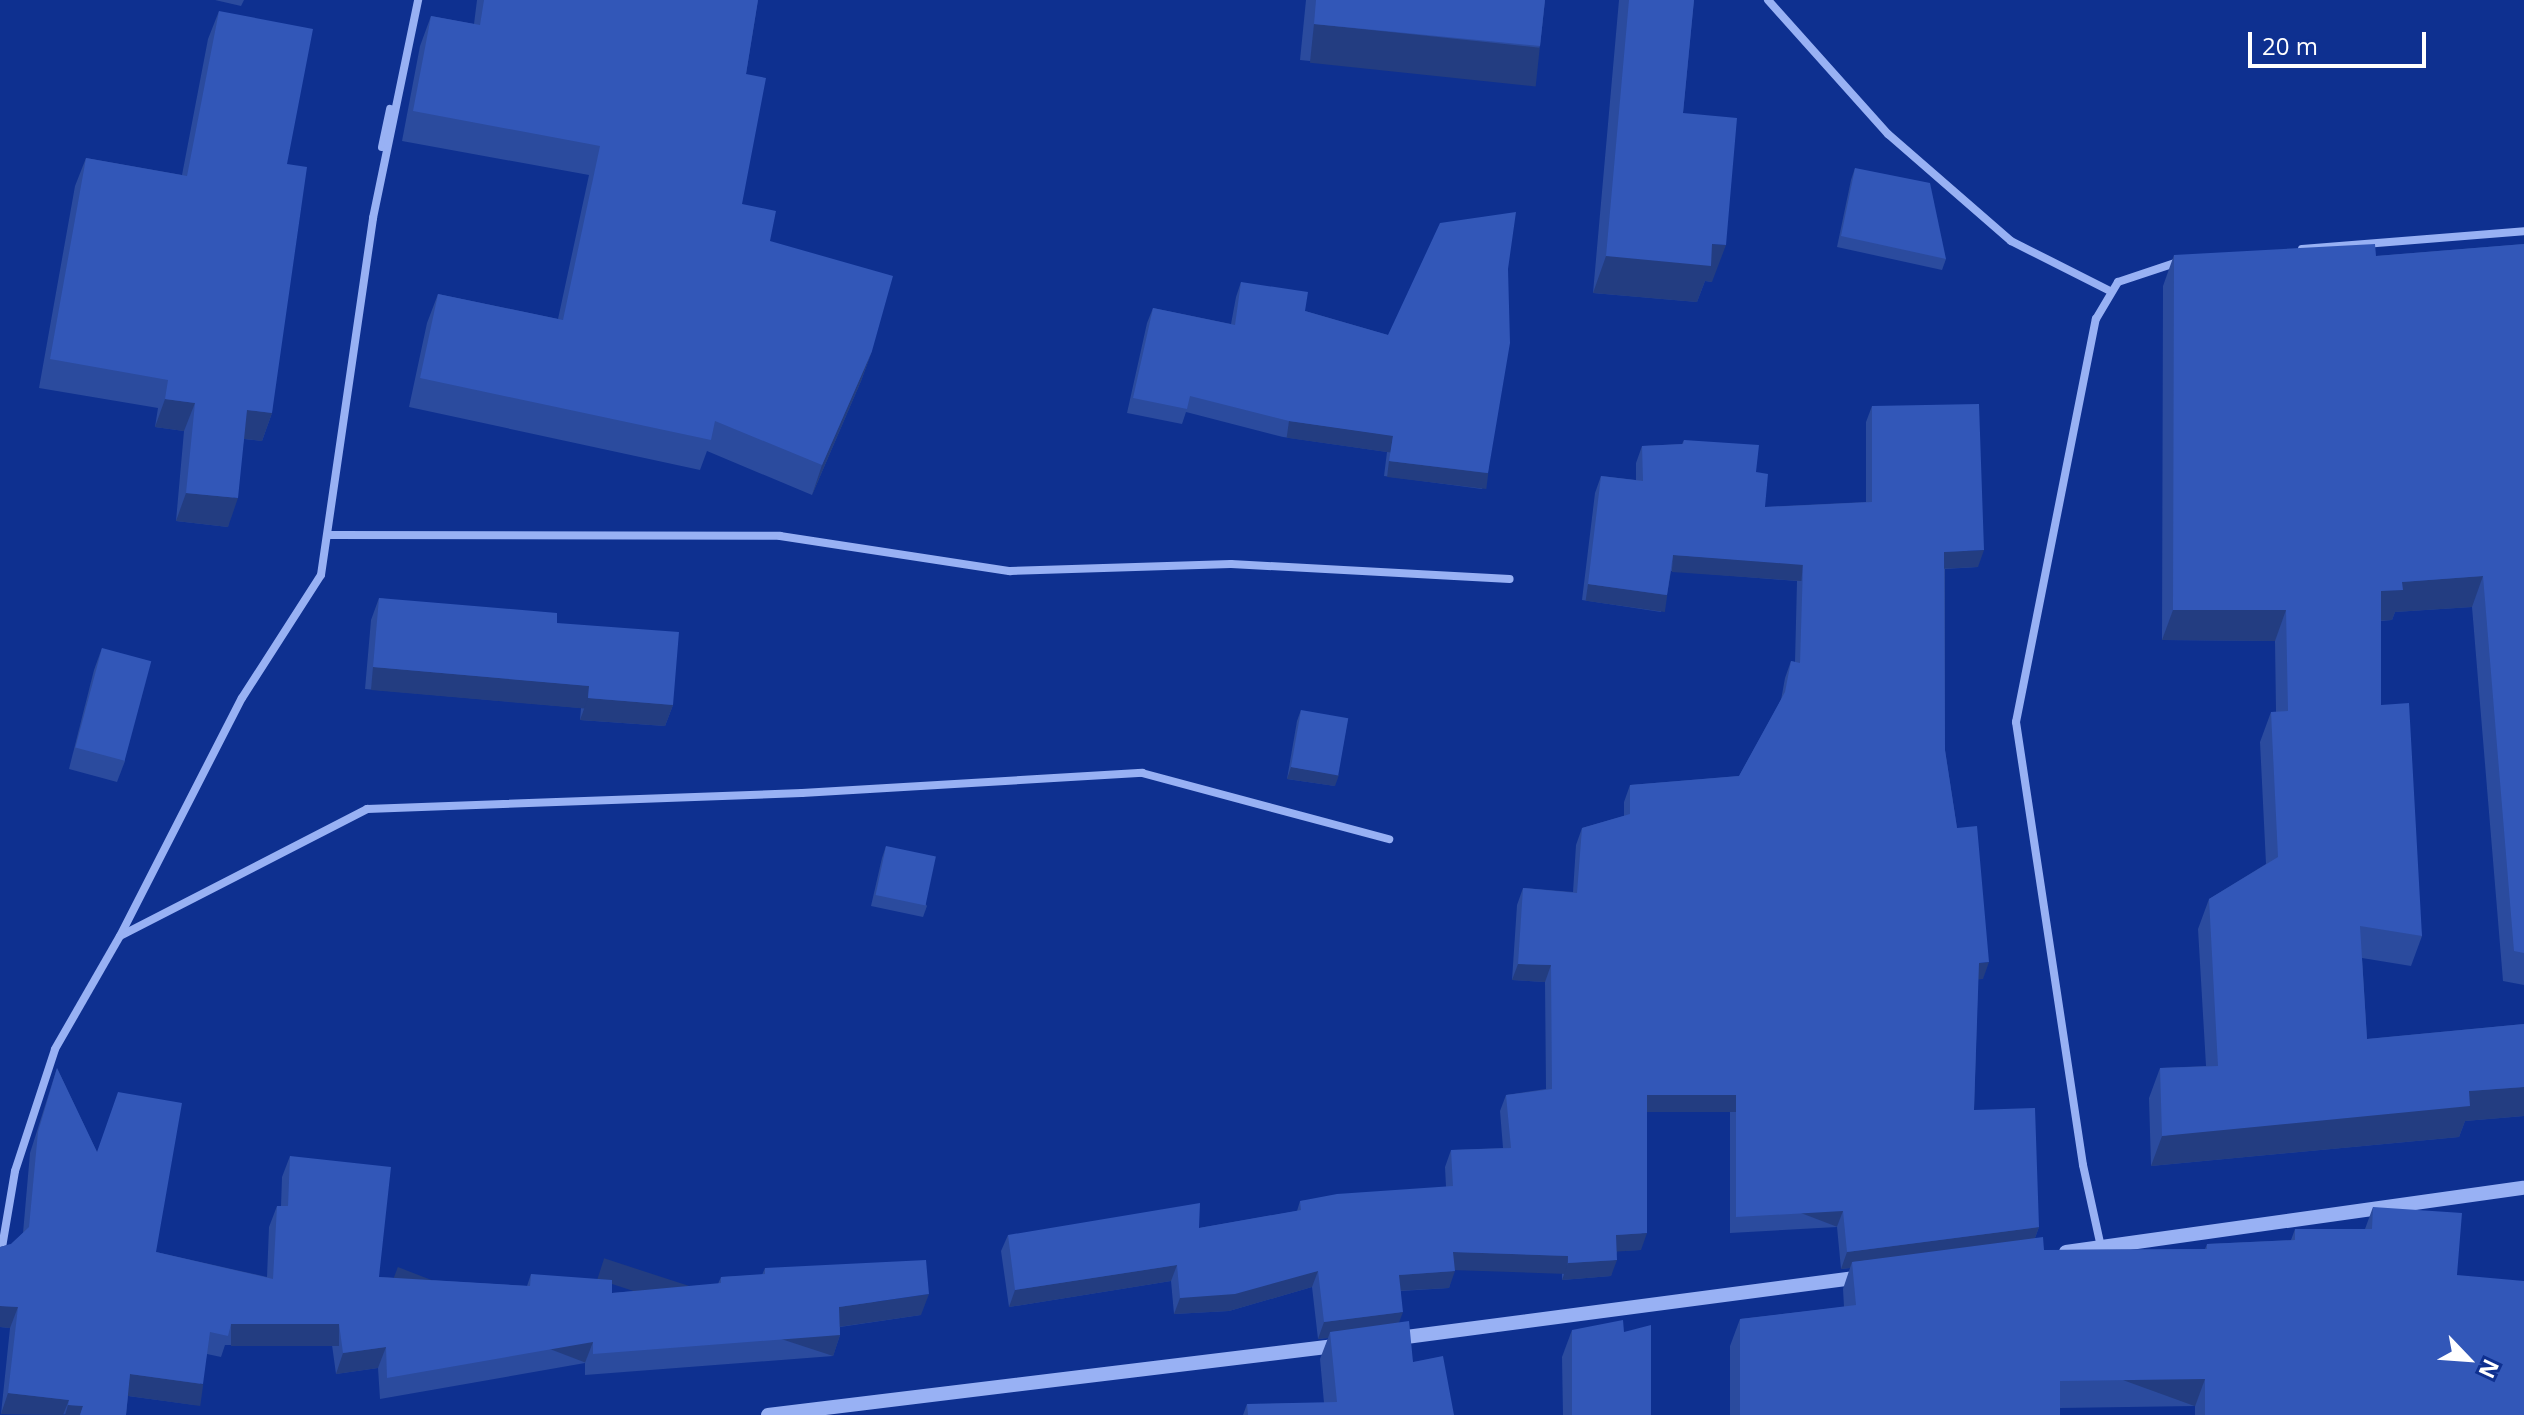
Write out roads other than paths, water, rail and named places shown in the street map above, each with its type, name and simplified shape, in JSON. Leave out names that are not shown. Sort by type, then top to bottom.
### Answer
[{"type":"street","points":[[0,1259],[15,1171],[55,1049],[120,936],[242,698],[321,575],[384,132],[417,0]]},
{"type":"street","points":[[1768,0],[1888,134],[2011,241],[2110,291]]},
{"type":"street","points":[[321,575],[373,218]]},
{"type":"street","points":[[2292,250],[2524,231]]},
{"type":"street","points":[[2101,1247],[2083,1165],[2016,722],[2069,439],[2096,319],[2118,282],[2167,262],[2198,259]]},
{"type":"street","points":[[329,535],[780,536],[1010,571],[1231,564],[1510,579]]},
{"type":"street","points":[[120,936],[367,809],[802,793],[1142,773],[1389,839]]},
{"type":"street","points":[[2054,1253],[2524,1188]]},
{"type":"street","points":[[1379,1341],[1882,1275]]},
{"type":"street","points":[[768,1415],[1363,1343]]}]
